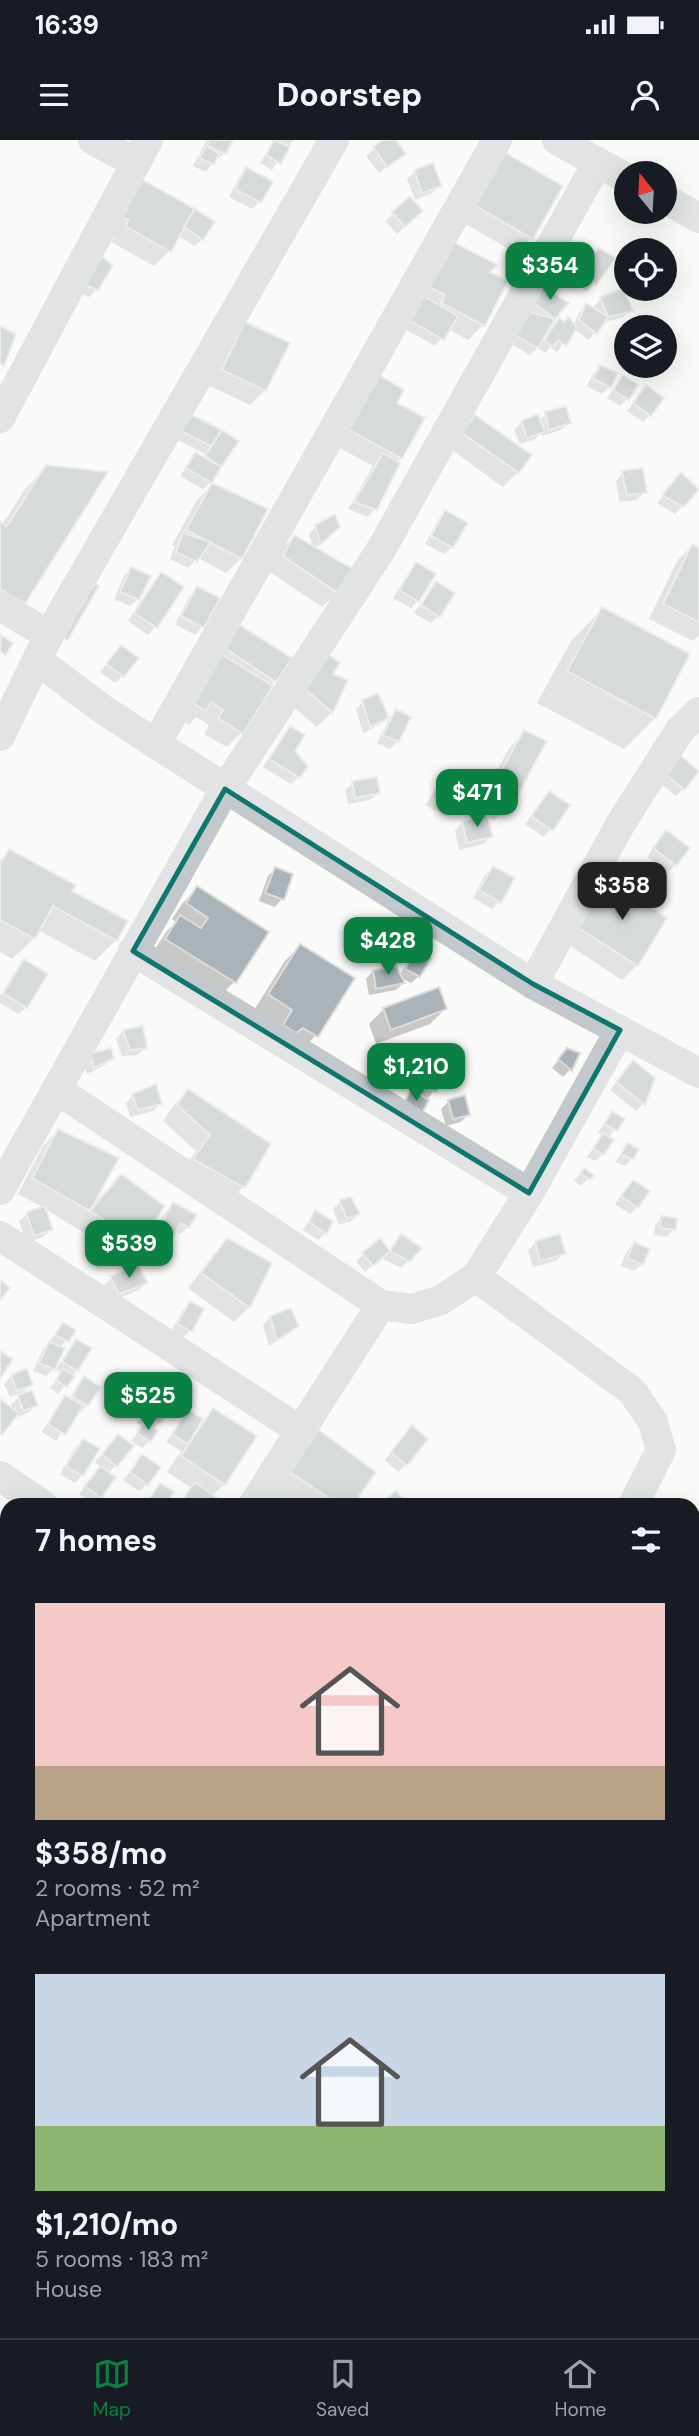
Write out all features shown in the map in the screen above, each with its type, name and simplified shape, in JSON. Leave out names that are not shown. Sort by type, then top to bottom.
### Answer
[{"type":"street","points":[[0,418],[142,152],[93,140]]},
{"type":"street","points":[[0,736],[43,647],[334,140]]},
{"type":"street","points":[[156,744],[497,140]]},
{"type":"street","points":[[557,140],[614,171]]},
{"type":"street","points":[[0,1190],[225,789],[382,548],[598,162]]},
{"type":"street","points":[[677,206],[699,218]]},
{"type":"street","points":[[0,606],[101,708],[533,984],[699,1073]]},
{"type":"street","points":[[533,984],[621,823],[680,730],[699,712]]},
{"type":"street","points":[[134,951],[529,1193]]},
{"type":"street","points":[[56,1090],[381,1305],[412,1309],[441,1300],[476,1277],[529,1193],[620,1030]]},
{"type":"street","points":[[0,1237],[301,1431]]},
{"type":"street","points":[[476,1277],[632,1391],[653,1422],[661,1450],[637,1498]]},
{"type":"street","points":[[258,1498],[381,1305]]},
{"type":"street","points":[[0,1476],[33,1498]]},
{"type":"highlighted area","points":[[225,789],[533,984],[620,1030],[529,1193],[133,951]]},
{"type":"building","points":[[210,140],[233,140],[226,154],[207,146]]},
{"type":"building","points":[[274,140],[290,147],[281,164],[266,155]]},
{"type":"building","points":[[383,140],[396,140],[406,154],[387,167],[373,147]]},
{"type":"building","points":[[207,146],[219,154],[214,165],[199,158]]},
{"type":"building","points":[[504,152],[563,186],[533,239],[474,205]]},
{"type":"building","points":[[433,163],[442,186],[422,193],[414,170]]},
{"type":"building","points":[[246,167],[273,182],[261,203],[235,189]]},
{"type":"building","points":[[141,179],[195,209],[171,252],[125,226],[129,220],[120,216]]},
{"type":"building","points":[[410,196],[423,211],[405,227],[392,212]]},
{"type":"building","points":[[195,209],[215,222],[203,240],[184,227]]},
{"type":"building","points":[[451,241],[498,265],[490,272],[508,281],[485,326],[441,303],[445,295],[427,286]]},
{"type":"building","points":[[599,248],[614,257],[596,285],[577,272]]},
{"type":"building","points":[[102,256],[113,266],[98,290],[84,285]]},
{"type":"building","points":[[542,286],[569,303],[555,319],[531,301]]},
{"type":"building","points":[[614,292],[614,301],[629,301],[633,311],[608,317],[600,297]]},
{"type":"building","points":[[423,296],[458,316],[444,340],[409,320]]},
{"type":"building","points":[[586,303],[608,317],[597,334],[579,320]]},
{"type":"building","points":[[522,310],[555,319],[538,348],[510,332]]},
{"type":"building","points":[[568,316],[577,328],[566,346],[558,340],[553,347],[544,341],[559,318],[565,322]]},
{"type":"building","points":[[245,322],[290,343],[266,391],[222,370]]},
{"type":"building","points":[[0,326],[16,334],[4,366],[0,364]]},
{"type":"building","points":[[600,365],[614,371],[616,378],[611,388],[593,379]]},
{"type":"building","points":[[379,375],[404,390],[397,403],[425,418],[402,459],[349,430]]},
{"type":"building","points":[[621,378],[628,378],[638,385],[629,400],[613,390]]},
{"type":"building","points":[[646,385],[664,398],[651,416],[633,403]]},
{"type":"building","points":[[566,406],[571,423],[549,430],[545,412]]},
{"type":"building","points":[[188,413],[222,430],[213,447],[179,430]]},
{"type":"building","points":[[538,414],[545,432],[527,438],[521,421]]},
{"type":"building","points":[[475,415],[532,455],[519,473],[462,433]]},
{"type":"building","points":[[222,430],[239,441],[221,467],[205,456]]},
{"type":"building","points":[[195,452],[221,467],[212,483],[186,468]]},
{"type":"building","points":[[383,453],[400,463],[377,510],[354,502]]},
{"type":"building","points":[[46,465],[108,472],[25,604],[0,589],[0,522],[7,526]]},
{"type":"building","points":[[643,468],[647,493],[627,495],[622,471]]},
{"type":"building","points":[[681,472],[699,490],[684,507],[662,495]]},
{"type":"building","points":[[212,483],[268,509],[242,559],[186,530]]},
{"type":"building","points":[[445,510],[468,523],[453,548],[431,536]]},
{"type":"building","points":[[335,514],[340,527],[321,544],[315,525]]},
{"type":"building","points":[[183,533],[211,542],[197,562],[176,552]]},
{"type":"building","points":[[294,535],[353,569],[338,593],[283,556]]},
{"type":"building","points":[[692,544],[699,548],[699,622],[663,604]]},
{"type":"building","points":[[416,562],[436,574],[419,602],[399,590]]},
{"type":"building","points":[[131,567],[151,576],[139,600],[120,592]]},
{"type":"building","points":[[161,572],[184,587],[157,628],[134,613]]},
{"type":"building","points":[[87,579],[99,586],[68,640],[56,633]]},
{"type":"building","points":[[436,581],[455,593],[440,617],[421,605]]},
{"type":"building","points":[[197,586],[220,598],[204,628],[181,616]]},
{"type":"building","points":[[602,607],[690,654],[656,719],[567,671]]},
{"type":"building","points":[[238,624],[292,658],[276,682],[223,647]]},
{"type":"building","points":[[1,635],[13,643],[6,655],[0,651]]},
{"type":"building","points":[[121,645],[139,658],[124,677],[106,664]]},
{"type":"building","points":[[321,649],[340,663],[333,674],[348,680],[333,713],[305,689]]},
{"type":"building","points":[[216,651],[273,686],[243,734],[218,718],[223,710],[211,702],[206,711],[186,699]]},
{"type":"building","points":[[378,693],[389,718],[370,727],[362,700]]},
{"type":"building","points":[[396,709],[411,717],[399,742],[383,735]]},
{"type":"building","points":[[290,726],[305,735],[295,751],[308,766],[300,778],[269,759]]},
{"type":"building","points":[[524,730],[547,741],[511,807],[489,793]]},
{"type":"building","points":[[680,755],[699,771],[685,790],[664,773]]},
{"type":"building","points":[[446,772],[468,786],[455,810],[431,797]]},
{"type":"building","points":[[377,777],[380,793],[355,798],[352,781]]},
{"type":"building","points":[[549,791],[570,805],[553,831],[531,816]]},
{"type":"building","points":[[487,814],[493,837],[467,843],[462,821]]},
{"type":"building","points":[[666,830],[690,848],[676,866],[653,848]]},
{"type":"building","points":[[9,849],[76,885],[72,891],[128,921],[117,941],[53,906],[35,939],[0,920],[0,864]]},
{"type":"building","points":[[493,866],[515,878],[501,903],[479,890]]},
{"type":"building","points":[[275,867],[293,874],[284,900],[265,893]]},
{"type":"building","points":[[609,878],[667,918],[638,966],[574,925]]},
{"type":"building","points":[[197,886],[269,932],[236,983],[165,939],[180,915],[201,928],[208,918],[186,903]]},
{"type":"building","points":[[300,944],[355,978],[318,1037],[303,1028],[296,1033],[283,1025],[292,1010],[268,994]]},
{"type":"building","points":[[416,950],[431,958],[420,977],[405,969]]},
{"type":"building","points":[[24,959],[48,974],[27,1008],[3,993]]},
{"type":"building","points":[[396,966],[405,983],[376,989],[373,970]]},
{"type":"building","points":[[439,987],[447,1009],[391,1030],[383,1008]]},
{"type":"building","points":[[143,1026],[147,1048],[130,1050],[123,1030]]},
{"type":"building","points":[[111,1048],[114,1058],[94,1068],[90,1054]]},
{"type":"building","points":[[567,1048],[580,1053],[572,1071],[558,1059]]},
{"type":"building","points":[[438,1049],[455,1059],[436,1092],[418,1082]]},
{"type":"building","points":[[633,1060],[655,1078],[645,1105],[616,1082]]},
{"type":"building","points":[[156,1084],[162,1104],[138,1110],[132,1094]]},
{"type":"building","points":[[188,1089],[271,1144],[245,1188],[193,1159],[210,1135],[177,1105]]},
{"type":"building","points":[[411,1090],[429,1100],[421,1115],[402,1106]]},
{"type":"building","points":[[465,1095],[470,1115],[453,1119],[448,1100]]},
{"type":"building","points":[[612,1111],[625,1119],[617,1131],[604,1124]]},
{"type":"building","points":[[58,1129],[119,1158],[90,1211],[32,1178]]},
{"type":"building","points":[[603,1133],[614,1140],[604,1155],[593,1149]]},
{"type":"building","points":[[627,1143],[639,1149],[633,1160],[621,1154]]},
{"type":"building","points":[[584,1168],[594,1175],[590,1180],[580,1173]]},
{"type":"building","points":[[121,1174],[165,1206],[140,1244],[90,1211]]},
{"type":"building","points":[[633,1180],[650,1191],[638,1208],[621,1196]]},
{"type":"building","points":[[351,1197],[360,1214],[347,1219],[339,1200]]},
{"type":"building","points":[[173,1202],[197,1215],[189,1228],[181,1223],[165,1251],[150,1243]]},
{"type":"building","points":[[45,1206],[53,1230],[34,1236],[26,1212]]},
{"type":"building","points":[[315,1210],[333,1221],[327,1234],[309,1222]]},
{"type":"building","points":[[661,1216],[677,1218],[676,1230],[660,1228]]},
{"type":"building","points":[[401,1234],[422,1248],[410,1262],[390,1251]]},
{"type":"building","points":[[560,1234],[566,1254],[540,1261],[535,1241]]},
{"type":"building","points":[[227,1238],[272,1263],[250,1308],[201,1273]]},
{"type":"building","points":[[380,1238],[390,1251],[373,1266],[362,1253]]},
{"type":"building","points":[[634,1242],[650,1249],[643,1265],[627,1258]]},
{"type":"building","points":[[138,1265],[148,1283],[119,1294],[110,1276]]},
{"type":"building","points":[[0,1280],[10,1288],[0,1300]]},
{"type":"building","points":[[190,1301],[204,1309],[192,1332],[177,1324]]},
{"type":"building","points":[[291,1308],[299,1326],[277,1340],[270,1316]]},
{"type":"building","points":[[63,1322],[76,1330],[69,1342],[55,1335]]},
{"type":"building","points":[[76,1339],[92,1348],[78,1371],[62,1362]]},
{"type":"building","points":[[49,1342],[65,1348],[55,1370],[39,1363]]},
{"type":"building","points":[[0,1351],[13,1359],[0,1379]]},
{"type":"building","points":[[27,1368],[33,1385],[17,1391],[11,1375]]},
{"type":"building","points":[[63,1369],[75,1376],[67,1387],[56,1380]]},
{"type":"building","points":[[84,1376],[101,1387],[88,1406],[72,1396]]},
{"type":"building","points":[[32,1390],[38,1406],[23,1411],[18,1395]]},
{"type":"building","points":[[65,1395],[83,1406],[65,1435],[48,1424]]},
{"type":"building","points":[[155,1396],[172,1407],[160,1425],[143,1415]]},
{"type":"building","points":[[0,1399],[19,1413],[2,1435],[0,1434]]},
{"type":"building","points":[[213,1408],[257,1436],[225,1485],[181,1456]]},
{"type":"building","points":[[188,1409],[203,1419],[188,1444],[172,1434]]},
{"type":"building","points":[[145,1421],[158,1431],[151,1442],[137,1433]]},
{"type":"building","points":[[412,1425],[428,1439],[407,1466],[391,1452]]},
{"type":"building","points":[[319,1430],[376,1472],[358,1498],[329,1498],[290,1472]]},
{"type":"building","points":[[118,1434],[134,1446],[117,1467],[102,1454]]},
{"type":"building","points":[[83,1439],[100,1449],[83,1476],[66,1466]]},
{"type":"building","points":[[142,1454],[161,1467],[148,1485],[130,1472]]},
{"type":"building","points":[[100,1466],[116,1477],[101,1498],[85,1486]]},
{"type":"building","points":[[195,1482],[217,1498],[184,1498]]},
{"type":"building","points":[[160,1483],[174,1492],[170,1498],[150,1498]]},
{"type":"building","points":[[396,1491],[402,1498],[387,1498]]}]
